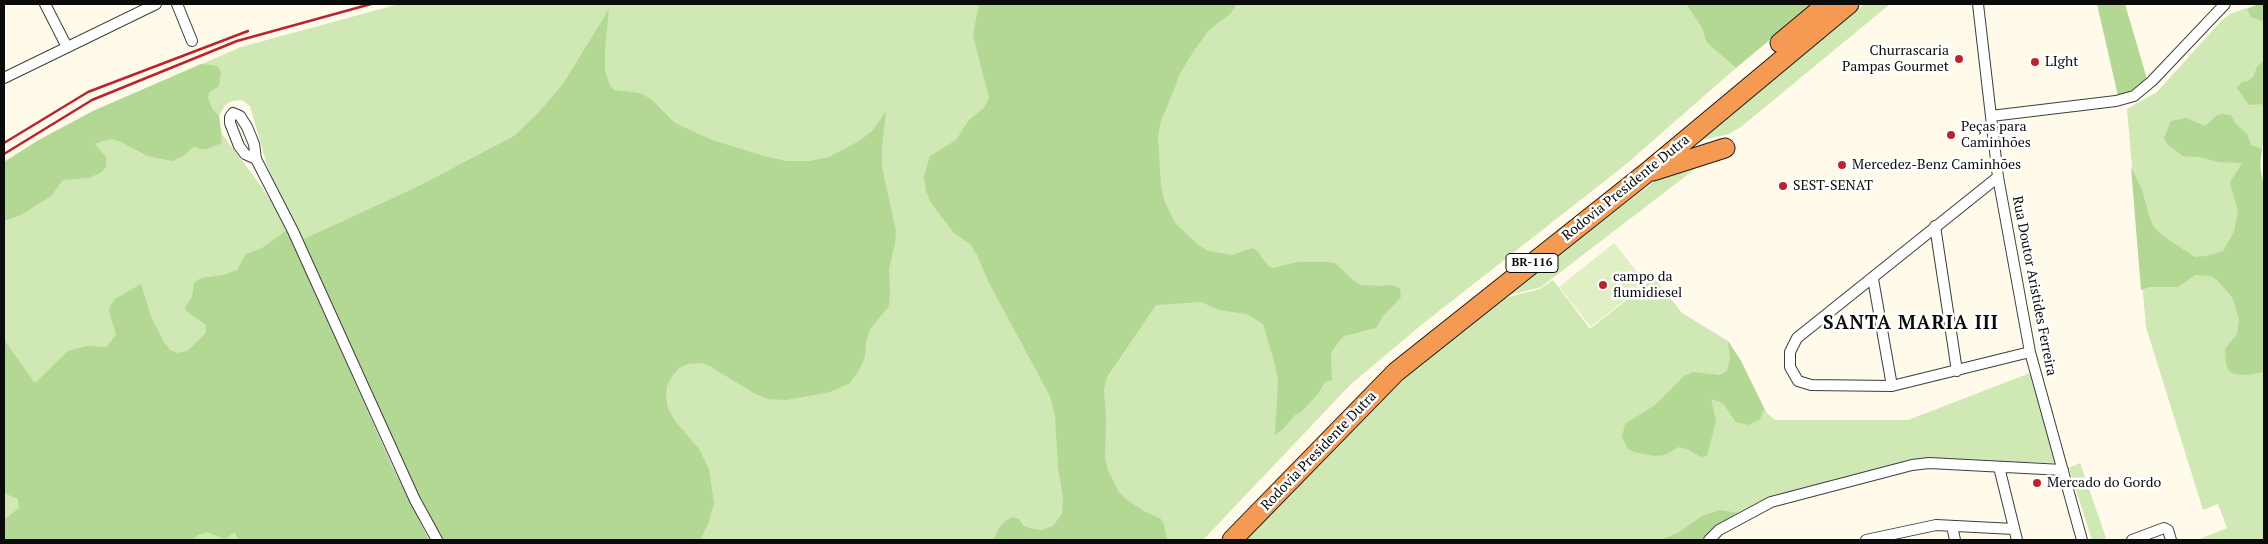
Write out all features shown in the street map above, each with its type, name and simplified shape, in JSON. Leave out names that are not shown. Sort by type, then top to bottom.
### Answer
[{"type":"highway","name":"Rodovia Presidente Dutra","points":[[1219,540],[1368,382],[1437,324],[1828,11],[1849,4]]},
{"type":"highway","points":[[1828,11],[1856,4]]},
{"type":"highway","name":"Rodovia Presidente Dutra","points":[[1232,540],[1396,372],[1645,174],[1828,11]]},
{"type":"highway","points":[[1645,174],[1726,148]]},
{"type":"street","points":[[45,4],[67,47]]},
{"type":"street","points":[[4,78],[156,4]]},
{"type":"street","points":[[177,4],[192,41]]},
{"type":"street","name":"Rua Doutor Aristides Ferreira","points":[[1978,4],[1998,177],[2030,352],[2082,540]]},
{"type":"street","points":[[1991,116],[2116,101],[2134,96],[2152,81],[2226,4]]},
{"type":"street","points":[[256,159],[293,230],[414,500],[437,540]]},
{"type":"street","points":[[1998,177],[1797,338],[1790,352],[1790,367],[1795,378],[1810,385],[1892,386],[2030,352]]},
{"type":"street","points":[[1935,226],[1957,371]]},
{"type":"street","points":[[1872,279],[1892,386]]},
{"type":"street","points":[[1709,540],[1719,530],[1760,506],[1912,465],[1929,463],[2064,470]]},
{"type":"street","points":[[1999,467],[2016,540]]},
{"type":"street","points":[[1866,540],[1892,537],[1936,525],[2014,530]]},
{"type":"street","points":[[1952,526],[1955,540]]},
{"type":"street","points":[[2132,540],[2164,528],[2171,538]]},
{"type":"green space","points":[[399,4],[1686,4],[1702,28],[1706,42],[1736,68],[1625,165],[1420,326],[1351,384],[1203,540],[444,540],[273,180],[250,106],[242,100],[232,101],[225,105],[219,116],[222,134],[284,221],[392,466],[429,540],[4,540],[4,162],[37,141],[93,111],[241,47]]},
{"type":"green space","points":[[979,4],[1237,4],[1230,14],[1209,30],[1193,52],[1180,74],[1160,124],[1158,137],[1161,186],[1164,200],[1175,223],[1197,244],[1208,251],[1232,255],[1253,248],[1268,266],[1273,268],[1298,262],[1335,263],[1361,285],[1392,285],[1400,288],[1401,297],[1383,316],[1376,328],[1344,336],[1340,340],[1331,353],[1332,380],[1325,382],[1318,394],[1275,435],[1278,381],[1263,324],[1247,314],[1219,310],[1201,302],[1156,305],[1107,377],[1104,389],[1106,418],[1105,458],[1108,471],[1119,492],[1127,500],[1144,511],[1161,519],[1167,540],[993,540],[1005,521],[1013,517],[1019,519],[1024,526],[1033,529],[1042,530],[1053,526],[1062,514],[1063,497],[1058,467],[1055,417],[1050,396],[989,283],[977,255],[970,244],[954,233],[931,203],[926,191],[924,176],[930,156],[956,140],[969,120],[984,108],[989,98],[973,35]]},
{"type":"green space","points":[[1686,4],[1813,4],[1736,68],[1706,42],[1702,28]]},
{"type":"green space","points":[[1865,4],[1890,4],[1741,127],[1729,134],[1697,141],[1842,19]]},
{"type":"green space","points":[[2097,4],[2125,4],[2147,79],[2128,93],[2118,96]]},
{"type":"green space","points":[[2264,4],[2264,136],[2260,162],[2264,188],[2264,540],[2197,540],[2227,528],[2218,504],[2203,510],[2146,327],[2127,109],[2157,92],[2222,20],[2232,13]]},
{"type":"green space","points":[[2264,4],[2264,22],[2251,17],[2247,9]]},
{"type":"green space","points":[[609,9],[605,71],[610,86],[614,90],[640,93],[651,99],[675,123],[712,140],[787,161],[809,161],[829,157],[861,140],[873,130],[886,111],[882,167],[896,231],[889,269],[889,306],[870,329],[866,342],[865,357],[859,370],[850,383],[830,392],[787,400],[767,399],[708,365],[700,363],[688,364],[679,368],[673,375],[667,386],[668,408],[675,421],[699,449],[709,469],[714,504],[708,524],[700,540],[444,540],[423,507],[302,240],[419,186],[514,136],[539,112],[563,84]]},
{"type":"green space","points":[[2264,60],[2264,104],[2249,105],[2237,88],[2242,82],[2248,81],[2253,77],[2257,67]]},
{"type":"green space","points":[[201,64],[217,66],[221,72],[219,86],[209,93],[208,98],[213,110],[219,116],[222,143],[207,149],[200,149],[194,146],[183,156],[172,161],[148,156],[112,139],[102,141],[95,144],[106,157],[106,166],[102,172],[89,178],[63,180],[51,196],[21,215],[4,221],[4,162],[37,141],[93,111]]},
{"type":"green space","points":[[2217,115],[2231,115],[2235,123],[2247,134],[2251,145],[2262,149],[2260,168],[2264,188],[2264,372],[2248,375],[2234,374],[2229,371],[2226,364],[2225,349],[2237,334],[2239,319],[2232,297],[2217,280],[2211,276],[2195,275],[2178,287],[2150,287],[2141,290],[2131,167],[2142,190],[2150,219],[2154,227],[2163,236],[2195,257],[2207,256],[2223,251],[2234,232],[2238,211],[2230,183],[2242,163],[2219,162],[2199,157],[2183,156],[2168,145],[2164,138],[2171,121],[2186,118],[2205,126]]},
{"type":"green space","points":[[1708,159],[1541,287],[1505,296],[1668,171]]},
{"type":"green space","points":[[287,230],[392,466],[429,540],[238,540],[235,532],[225,539],[207,532],[198,535],[192,540],[4,540],[4,520],[19,508],[18,499],[4,493],[4,340],[35,383],[68,351],[86,346],[107,347],[116,334],[109,312],[110,306],[115,299],[141,284],[152,319],[164,342],[170,350],[178,353],[187,351],[206,333],[206,325],[186,311],[185,307],[192,297],[194,283],[201,278],[223,275],[237,270],[246,254],[262,248]]},
{"type":"green space","name":"campo da flumidiesel","points":[[1614,243],[1646,283],[1591,327],[1559,287]]},
{"type":"green space","points":[[1654,278],[1682,313],[1728,341],[1741,361],[1767,413],[1775,420],[1908,420],[2030,373],[2056,463],[1911,459],[1759,502],[1710,530],[1704,540],[1245,540],[1384,391],[1501,299],[1540,289],[1553,280],[1590,329]]},
{"type":"green space","points":[[1728,341],[1741,361],[1764,409],[1760,419],[1748,425],[1736,422],[1723,403],[1711,399],[1716,421],[1707,456],[1701,457],[1679,447],[1664,455],[1654,456],[1628,449],[1622,437],[1625,424],[1655,405],[1684,376],[1693,372],[1720,375],[1727,371],[1730,359]]},
{"type":"green space","points":[[2080,463],[2106,538],[2101,540],[2092,540],[2069,468]]},
{"type":"green space","points":[[1720,510],[1739,513],[1710,530],[1704,540],[1660,540],[1678,533],[1702,516]]},
{"type":"railway","points":[[4,154],[92,100],[237,41],[371,4]]},
{"type":"railway","points":[[4,143],[88,92],[248,31]]},
{"type":"place","name":"Churrascaria Pampas Gourmet","points":[[1959,59]]},
{"type":"place","name":"LIght","points":[[2035,62]]},
{"type":"place","name":"Peças para Caminhões","points":[[1951,135]]},
{"type":"place","name":"Mercedez-Benz Caminhões","points":[[1842,165]]},
{"type":"place","name":"SEST-SENAT","points":[[1783,186]]},
{"type":"place","name":"campo da flumidiesel","points":[[1603,285]]},
{"type":"place","name":"Mercado do Gordo","points":[[2037,483]]},
{"type":"district","name":"SANTA MARIA III","points":[[1911,324]]}]
